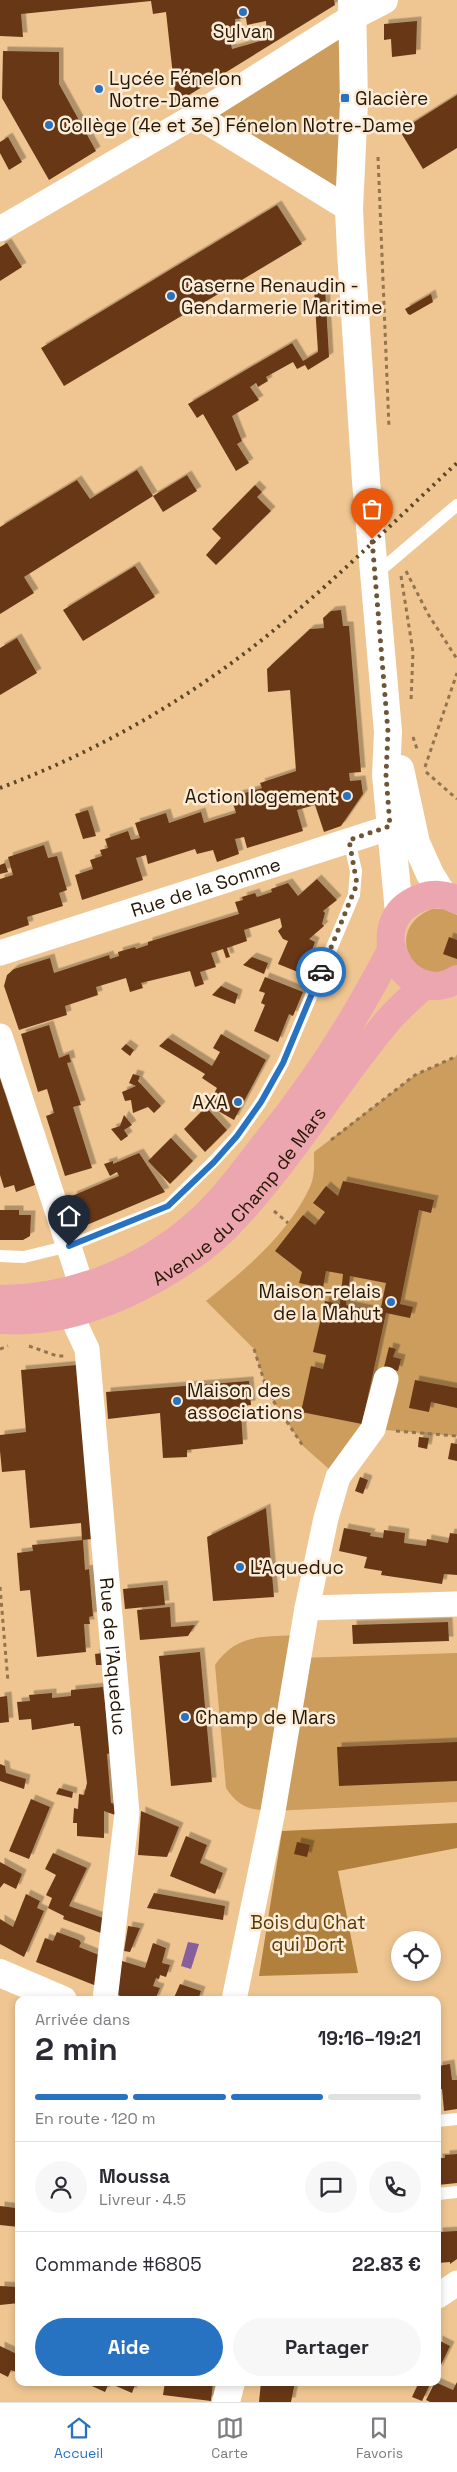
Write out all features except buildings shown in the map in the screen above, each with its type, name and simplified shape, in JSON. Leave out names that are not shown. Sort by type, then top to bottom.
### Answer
[{"type":"main road","points":[[452,898],[427,895],[412,901],[399,912],[393,924],[390,937],[391,950],[398,966],[410,977],[425,984],[440,985],[457,979]]},
{"type":"main road","name":"Avenue du Champ de Mars","points":[[0,1299],[26,1299],[82,1287],[105,1279],[149,1257],[197,1223],[218,1202],[279,1126],[342,1040],[365,1001],[391,950]]},
{"type":"main road","name":"Avenue du Champ de Mars","points":[[0,1320],[45,1320],[71,1316],[112,1300],[183,1263],[235,1219],[306,1131],[386,1023],[425,984]]},
{"type":"street","points":[[0,229],[196,115],[352,8],[384,0]]},
{"type":"street","points":[[352,8],[354,103],[349,209],[367,487],[376,574],[399,730],[400,824],[396,871],[399,912]]},
{"type":"street","points":[[196,115],[349,209]]},
{"type":"street","points":[[399,730],[386,775],[400,824],[422,859],[452,898]]},
{"type":"street","name":"Rue de la Somme","points":[[0,953],[400,824]]},
{"type":"street","points":[[0,1036],[82,1287]]},
{"type":"street","name":"Rue de l'Aqueduc","points":[[71,1316],[87,1349],[127,1813],[104,1996]]},
{"type":"street","points":[[235,1996],[273,1811],[307,1608],[326,1518],[338,1477],[373,1429],[386,1379]]},
{"type":"street","points":[[307,1608],[457,1604]]},
{"type":"street","points":[[0,1973],[54,1996]]},
{"type":"street","points":[[441,2294],[457,2283]]},
{"type":"street","points":[[226,2402],[230,2386]]},
{"type":"lane","points":[[376,574],[457,505]]},
{"type":"lane","name":"Avenue du Champ de Mars","points":[[0,1256],[24,1257],[69,1246],[168,1206],[237,1136],[261,1102],[283,1063],[354,895],[357,884],[356,871],[349,840]]},
{"type":"lane","points":[[441,2121],[457,2119]]},
{"type":"lane","points":[[441,2194],[457,2192]]},
{"type":"path","points":[[377,148],[389,429]]},
{"type":"path","points":[[397,555],[428,614],[457,659]]},
{"type":"path","points":[[397,555],[413,652],[411,709]]},
{"type":"path","points":[[457,673],[424,770],[457,799]]},
{"type":"path","points":[[399,730],[422,767],[400,772]]},
{"type":"path","points":[[330,1140],[415,1075],[457,1056]]},
{"type":"path","points":[[0,1349],[15,1344]]},
{"type":"path","points":[[25,1345],[57,1356],[67,1356],[87,1349]]},
{"type":"path","points":[[254,1350],[268,1393],[303,1446]]},
{"type":"path","points":[[373,1429],[457,1436]]},
{"type":"path","points":[[0,1587],[8,1682]]},
{"type":"shaded area","points":[[353,16],[349,209],[196,115]]},
{"type":"shaded area","points":[[432,909],[443,909],[457,915],[457,966],[441,972],[428,971],[417,965],[409,955],[406,943],[408,930],[417,918]]},
{"type":"shaded area","points":[[457,1056],[457,1436],[373,1429],[338,1477],[303,1446],[268,1393],[254,1349],[206,1301],[265,1250],[290,1220],[312,1183],[314,1152],[415,1075]]},
{"type":"shaded area","points":[[302,1635],[299,1658],[457,1653],[457,1802],[273,1811],[246,1807],[231,1795],[226,1788],[215,1665],[233,1647],[254,1638]]},
{"type":"shaded area","points":[[188,1942],[199,1944],[191,1969],[181,1966]]},
{"type":"green space","name":"Bois du Chat qui Dort","points":[[457,1823],[457,1848],[338,1871],[358,1973],[259,1976],[282,1831]]},
{"type":"railway","points":[[0,788],[40,772],[117,735],[190,692],[225,668],[313,597],[457,463]]},
{"type":"way so far","points":[[321,972],[357,884],[349,840],[390,826],[386,775],[388,732],[372,539]]},
{"type":"place","name":"Sylvan","points":[[243,12]]},
{"type":"place","name":"Lycée Fénelon Notre-Dame","points":[[99,89]]},
{"type":"place","name":"Glacière","points":[[345,98]]},
{"type":"place","name":"Collège (4e et 3e) Fénelon Notre-Dame","points":[[49,125]]},
{"type":"place","name":"Caserne Renaudin - Gendarmerie Maritime","points":[[171,296]]},
{"type":"place","name":"Action logement","points":[[347,796]]},
{"type":"place","name":"AXA","points":[[238,1102]]},
{"type":"place","name":"Maison-relais de la Mahut","points":[[391,1302]]},
{"type":"place","name":"Maison des associations","points":[[177,1401]]},
{"type":"place","name":"L'Aqueduc","points":[[240,1567]]},
{"type":"place","name":"Champ de Mars","points":[[185,1717]]},
{"type":"route","points":[[69,1246],[168,1206],[214,1162],[237,1136],[261,1102],[283,1063],[321,972]]}]
